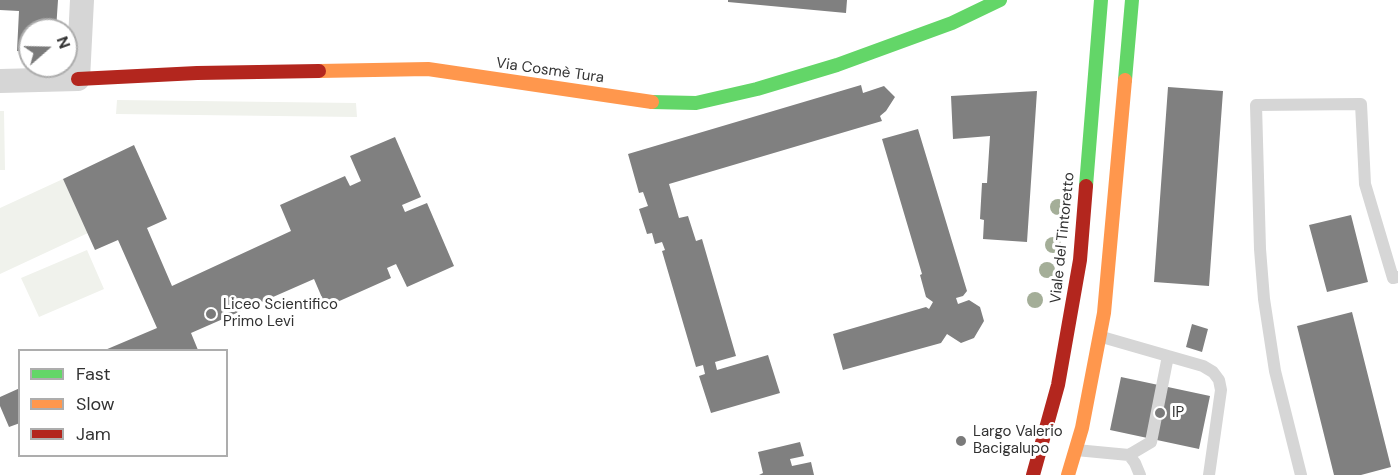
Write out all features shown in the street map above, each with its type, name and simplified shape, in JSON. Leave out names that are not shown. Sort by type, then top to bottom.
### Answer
[{"type":"main road","name":"Via Cosmè Tura","points":[[78,79],[197,73],[428,69],[650,102],[696,103],[757,89],[837,64],[952,23],[1000,0]]},
{"type":"main road","name":"Viale del Tintoretto","points":[[1033,475],[1058,385],[1080,260],[1101,0]]},
{"type":"main road","points":[[1068,475],[1100,336],[1107,287],[1132,0]]},
{"type":"street","points":[[0,81],[78,79],[82,0]]},
{"type":"lane","points":[[1301,475],[1275,371],[1264,299],[1260,249],[1256,105],[1361,104],[1365,184],[1393,278],[1398,277]]},
{"type":"lane","points":[[1100,336],[1203,366],[1214,372],[1221,390],[1209,475]]},
{"type":"lane","points":[[1075,450],[1129,455],[1151,442],[1168,356]]},
{"type":"lane","points":[[1129,455],[1140,475]]},
{"type":"shaded area","points":[[117,100],[356,103],[357,117],[116,114]]},
{"type":"shaded area","points":[[0,111],[4,111],[5,170],[0,170]]},
{"type":"shaded area","points":[[63,179],[88,233],[0,274],[0,208]]},
{"type":"shaded area","points":[[87,250],[104,289],[39,317],[21,278]]},
{"type":"building","points":[[0,0],[58,0],[57,18],[19,18],[19,11],[0,10]]},
{"type":"building","points":[[728,0],[847,0],[846,13],[728,2]]},
{"type":"building","points":[[861,85],[863,93],[884,86],[895,97],[880,116],[882,121],[669,184],[679,218],[688,216],[696,241],[702,239],[736,356],[715,362],[717,370],[768,355],[780,393],[711,413],[699,376],[705,374],[703,365],[696,367],[662,251],[665,250],[662,242],[655,244],[652,233],[647,234],[639,209],[648,206],[643,192],[639,193],[628,154]]},
{"type":"building","points":[[1168,87],[1223,91],[1209,286],[1154,282]]},
{"type":"building","points":[[1037,91],[1027,242],[983,239],[984,220],[980,219],[982,183],[987,183],[990,136],[953,139],[951,96]]},
{"type":"building","points":[[918,129],[967,291],[963,296],[956,298],[958,304],[969,300],[980,307],[984,321],[974,338],[961,343],[947,334],[941,343],[843,370],[833,334],[926,307],[929,309],[933,302],[926,297],[920,275],[922,274],[882,139]]},
{"type":"building","points":[[395,137],[421,197],[402,205],[405,212],[427,203],[454,266],[407,287],[396,264],[387,268],[391,278],[326,307],[314,279],[191,333],[198,349],[107,349],[157,328],[118,240],[95,250],[63,179],[134,145],[167,219],[147,228],[172,286],[291,231],[280,205],[345,176],[350,186],[361,181],[350,156]]},
{"type":"building","points":[[1351,215],[1368,282],[1327,292],[1309,225]]},
{"type":"building","points":[[1352,312],[1391,467],[1361,475],[1334,475],[1297,326]]},
{"type":"building","points":[[1192,324],[1208,329],[1202,352],[1186,347]]},
{"type":"building","name":"IP","points":[[1121,377],[1210,396],[1199,449],[1110,430]]},
{"type":"building","points":[[18,389],[18,424],[9,427],[0,406],[0,397]]},
{"type":"building","points":[[800,442],[804,456],[790,459],[792,466],[811,462],[814,475],[759,475],[763,473],[758,452]]},
{"type":"traffic: fast","points":[[652,102],[696,103],[757,89],[837,65],[952,23],[1000,0]]},
{"type":"traffic: fast","points":[[1086,186],[1101,0]]},
{"type":"traffic: fast","points":[[1125,80],[1132,0]]},
{"type":"traffic: slow","points":[[319,71],[428,69],[652,102]]},
{"type":"traffic: slow","points":[[1068,475],[1082,428],[1104,313],[1125,80]]},
{"type":"traffic: jam","points":[[78,79],[197,73],[319,71]]},
{"type":"traffic: jam","points":[[1033,475],[1058,385],[1080,260],[1086,186]]},
{"type":"place","name":"Liceo Scientifico Primo Levi","points":[[211,314]]},
{"type":"place","name":"IP","points":[[1160,413]]},
{"type":"place","name":"Largo Valerio Bacigalupo","points":[[961,441]]}]
